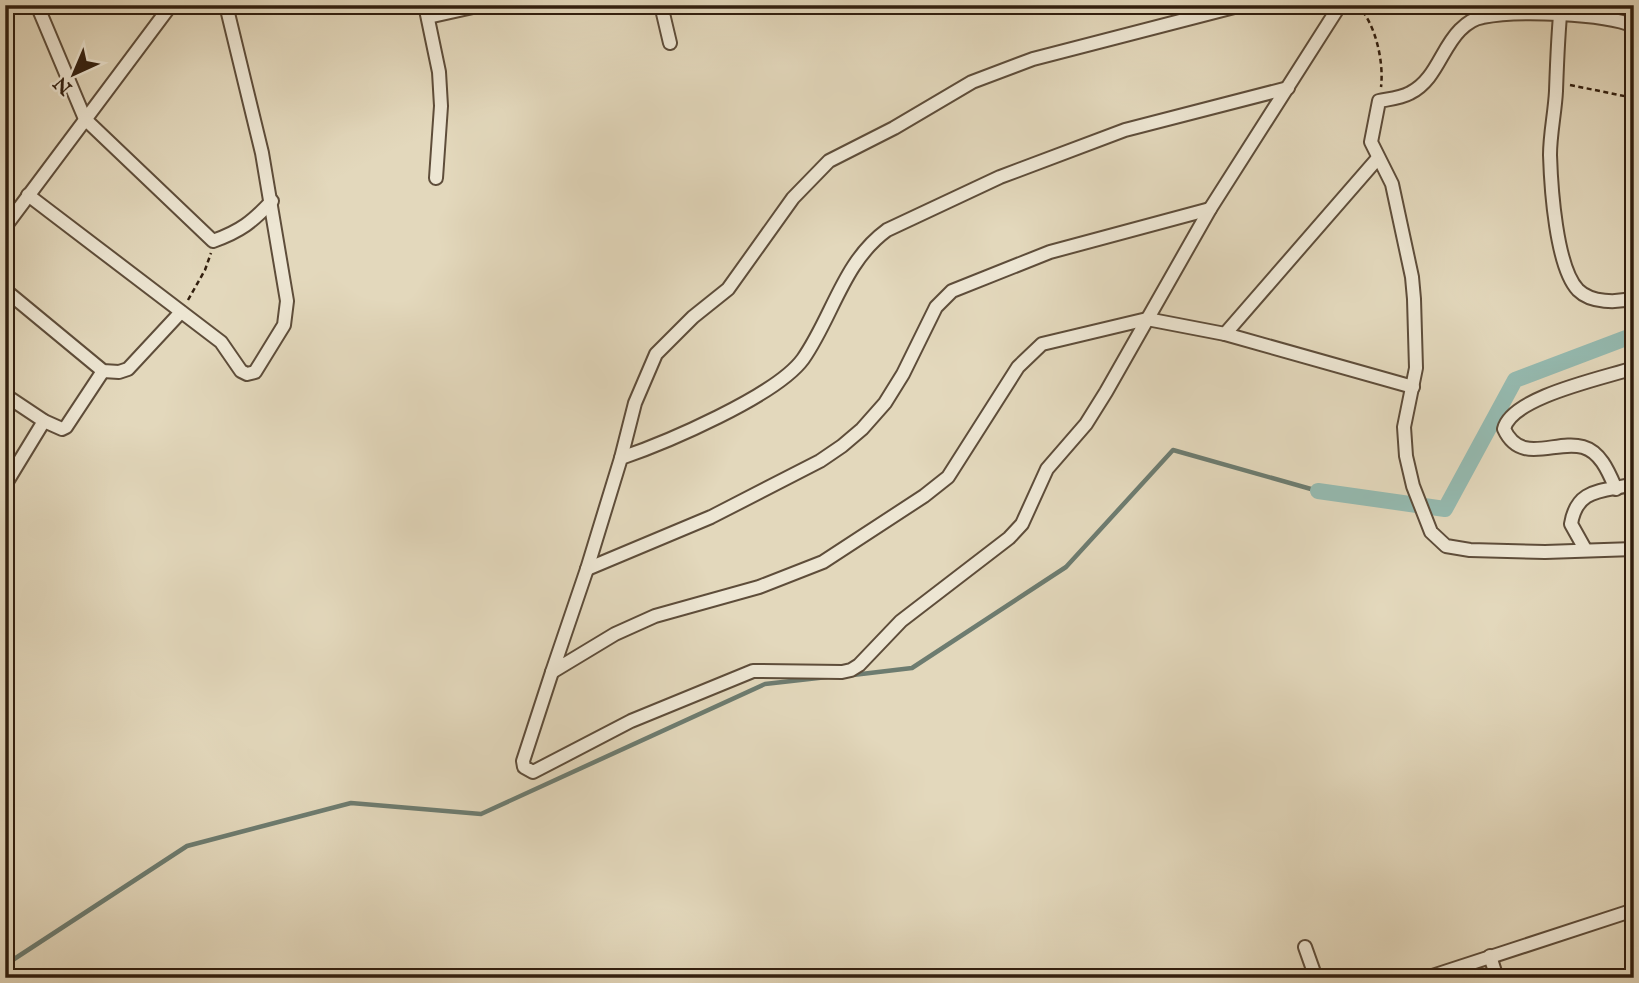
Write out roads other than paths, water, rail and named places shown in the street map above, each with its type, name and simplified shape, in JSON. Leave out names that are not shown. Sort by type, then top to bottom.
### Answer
[{"type":"street","points":[[37,5],[85,119],[213,241],[234,234],[249,225],[272,201]]},
{"type":"street","points":[[5,226],[171,5]]},
{"type":"street","points":[[28,195],[221,342],[241,371],[247,374],[255,372],[284,325],[287,301],[272,201],[226,5]]},
{"type":"street","points":[[436,178],[442,106],[439,72],[427,11],[482,5]]},
{"type":"street","points":[[661,5],[670,43]]},
{"type":"street","points":[[1242,5],[1033,59],[972,82],[894,128],[829,161],[793,198],[728,289],[693,317],[656,354],[635,403],[587,569],[523,761],[524,767],[533,772],[631,721],[753,671],[842,672],[859,665],[901,621],[1009,538],[1022,524],[1047,469],[1086,424],[1210,209],[1340,5]]},
{"type":"street","points":[[1634,26],[1610,18],[1561,10],[1482,17],[1461,29],[1422,85],[1402,97],[1379,101],[1371,142],[1392,184],[1412,277],[1416,369],[1404,427],[1406,456],[1431,532],[1446,546],[1470,550],[1545,552],[1634,549]]},
{"type":"street","points":[[1561,10],[1550,153],[1555,217],[1567,270],[1578,290],[1590,297],[1624,301],[1634,298]]},
{"type":"street","points":[[621,458],[680,434],[754,398],[782,379],[802,360],[858,258],[887,230],[1000,177],[1125,130],[1288,88]]},
{"type":"street","points":[[1225,334],[1378,158]]},
{"type":"street","points":[[587,569],[711,517],[820,461],[842,446],[862,429],[885,403],[903,374],[936,307],[952,291],[1050,252],[1210,209]]},
{"type":"street","points":[[5,290],[103,371],[119,372],[128,369],[181,312]]},
{"type":"street","points":[[551,672],[615,634],[655,616],[759,587],[822,562],[924,496],[948,477],[1018,367],[1042,344],[1147,320],[1225,334],[1413,387]]},
{"type":"street","points":[[1616,489],[1606,467],[1582,446],[1530,449],[1514,442],[1504,429],[1510,416],[1519,408],[1634,368]]},
{"type":"street","points":[[5,395],[57,428],[66,427],[103,371]]},
{"type":"street","points":[[5,485],[44,421]]},
{"type":"street","points":[[1586,549],[1571,524],[1573,511],[1583,497],[1634,484]]},
{"type":"street","points":[[1426,978],[1465,972],[1490,956],[1634,910]]},
{"type":"street","points":[[1305,947],[1316,978]]},
{"type":"street","points":[[1490,956],[1497,978]]},
{"type":"waterway","points":[[1318,491],[1445,509],[1515,380],[1634,335]]},
{"type":"waterway","points":[[853,675],[912,668],[1066,567],[1173,450],[1318,491]]},
{"type":"waterway","points":[[5,965],[187,846],[351,803],[481,814],[765,684],[827,677]]}]
